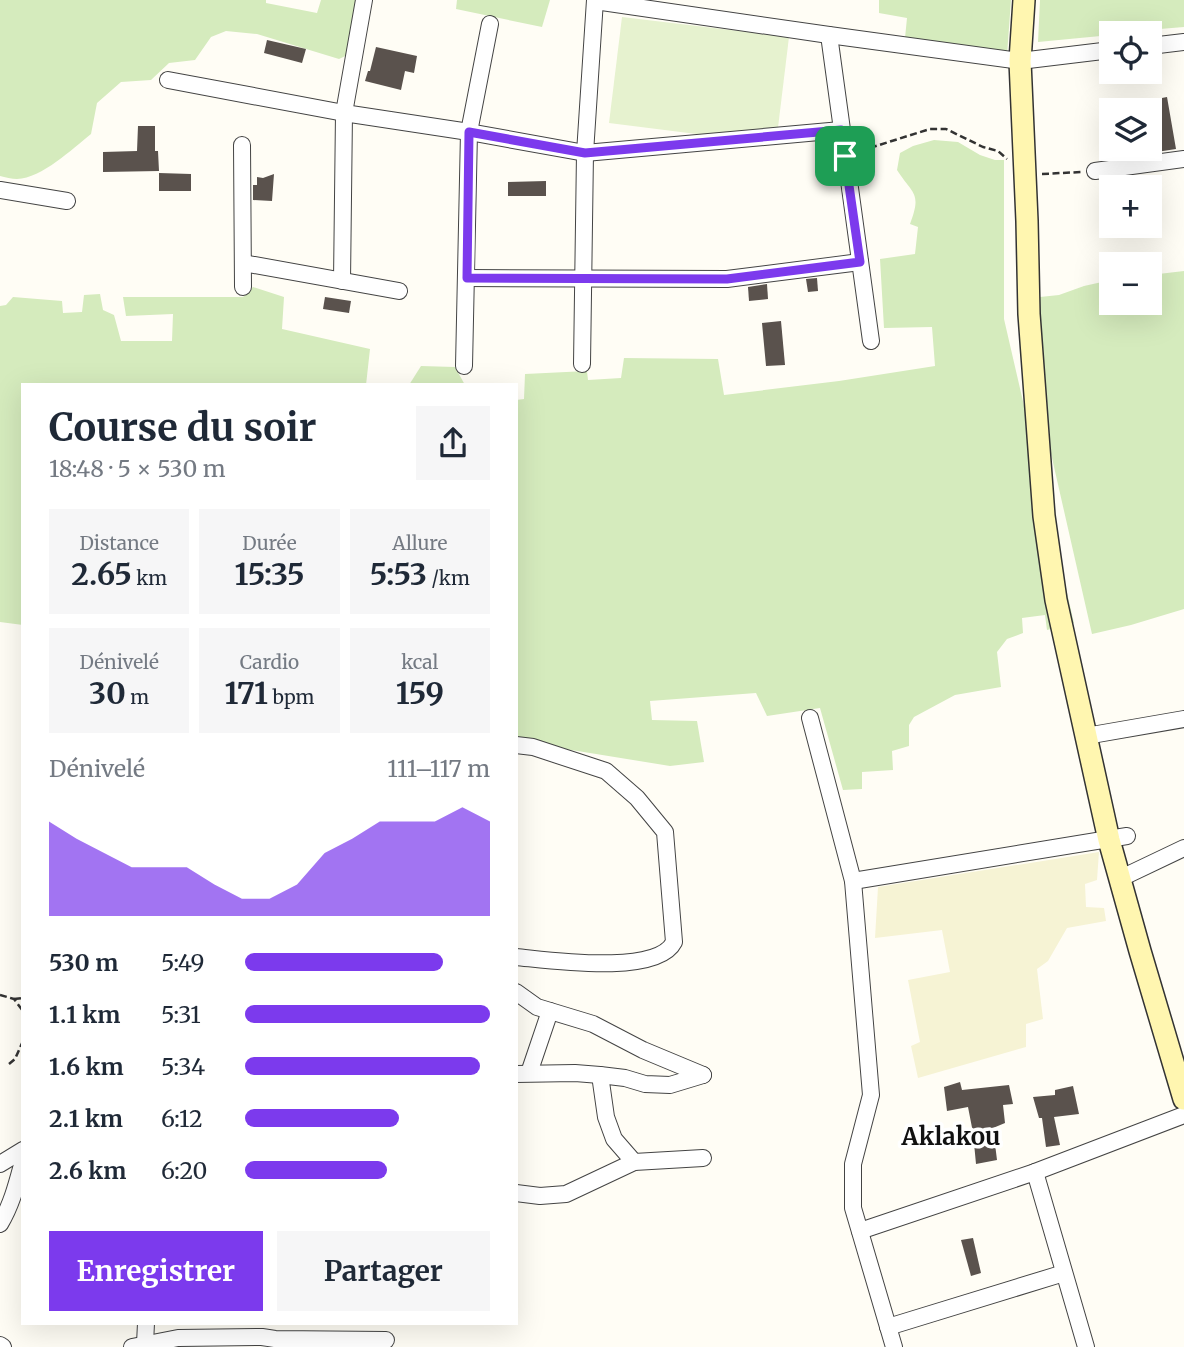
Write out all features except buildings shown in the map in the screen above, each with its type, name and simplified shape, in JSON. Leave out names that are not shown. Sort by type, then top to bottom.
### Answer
[{"type":"street","points":[[342,281],[344,113],[364,0]]},
{"type":"street","points":[[1024,0],[1020,61],[1029,314],[1044,516],[1056,600],[1086,736],[1118,838],[1119,879],[1184,1099]]},
{"type":"street","points":[[582,364],[585,153],[595,1],[1020,61],[1099,51]]},
{"type":"street","points":[[464,366],[469,132],[490,24]]},
{"type":"street","points":[[829,35],[871,341]]},
{"type":"street","points":[[1162,45],[1184,42]]},
{"type":"street","points":[[167,80],[585,153],[841,130]]},
{"type":"street","points":[[242,145],[243,287]]},
{"type":"street","points":[[1095,171],[1184,159]]},
{"type":"street","points":[[0,190],[67,201]]},
{"type":"street","points":[[467,278],[727,279],[860,262]]},
{"type":"street","points":[[243,263],[398,291]]},
{"type":"street","points":[[810,718],[853,881],[871,1095],[853,1164],[853,1208],[894,1347]]},
{"type":"street","points":[[1086,736],[1184,719]]},
{"type":"street","points":[[518,745],[533,747],[606,771],[637,798],[658,823],[665,832],[674,942],[671,948],[662,954],[625,964],[518,957]]},
{"type":"street","points":[[853,881],[1118,838]]},
{"type":"street","points":[[1119,879],[1184,848]]},
{"type":"street","points":[[518,993],[537,1007],[593,1024],[643,1050],[703,1075],[670,1085],[645,1084],[600,1075],[522,1074],[550,1011]]},
{"type":"street","points":[[600,1075],[606,1117],[614,1139],[634,1162]]},
{"type":"street","points":[[860,1231],[1035,1172],[1184,1115]]},
{"type":"street","points":[[0,1164],[21,1151]]},
{"type":"street","points":[[518,1193],[540,1196],[566,1194],[634,1162],[703,1158]]},
{"type":"street","points":[[0,1224],[9,1210],[21,1170]]},
{"type":"street","points":[[1035,1172],[1086,1347]]},
{"type":"street","points":[[888,1327],[1064,1273]]},
{"type":"street","points":[[145,1325],[139,1345],[178,1338],[262,1337],[274,1343],[386,1344],[387,1325]]},
{"type":"path","points":[[845,156],[938,128],[998,151],[1025,175],[1095,171]]},
{"type":"path","points":[[0,995],[21,998]]},
{"type":"path","points":[[14,999],[21,1008]]},
{"type":"path","points":[[9,1065],[21,1046]]},
{"type":"shaded area","points":[[1099,852],[1097,880],[1085,884],[1086,907],[1104,908],[1106,921],[1067,928],[1048,961],[1037,969],[1043,1019],[1026,1024],[1026,1047],[918,1078],[911,1046],[920,1042],[908,980],[950,972],[942,930],[875,938],[878,887]]},
{"type":"green space","points":[[0,0],[266,0],[266,3],[317,13],[321,0],[368,0],[358,50],[339,59],[257,34],[226,31],[211,37],[195,60],[169,63],[151,80],[121,82],[97,103],[91,134],[46,168],[17,179],[0,176]]},
{"type":"green space","points":[[457,0],[550,0],[542,27],[456,9]]},
{"type":"green space","points":[[879,0],[1011,0],[1007,55],[905,38],[907,18],[879,13]]},
{"type":"green space","points":[[1040,0],[1184,0],[1184,27],[1162,29],[1162,21],[1099,21],[1099,36],[1038,42]]},
{"type":"green space","points":[[622,17],[789,37],[776,144],[609,123]]},
{"type":"green space","points":[[934,140],[958,142],[980,155],[1004,160],[1004,319],[1074,623],[1047,630],[1045,615],[1022,618],[1023,633],[1007,639],[997,652],[1001,687],[955,695],[914,717],[909,725],[909,746],[892,751],[893,770],[862,772],[862,789],[843,790],[820,708],[767,716],[756,693],[650,701],[652,720],[697,721],[704,762],[670,766],[518,741],[518,400],[524,399],[525,374],[587,371],[588,380],[621,378],[624,358],[718,359],[724,395],[935,366],[932,327],[884,328],[880,259],[915,254],[918,227],[910,224],[914,214],[914,194],[897,170],[900,153]]},
{"type":"green space","points":[[1184,271],[1184,609],[1092,634],[1022,326],[1021,299],[1059,295],[1099,283],[1099,315],[1162,315],[1162,274]]},
{"type":"green space","points":[[253,287],[284,297],[282,329],[370,349],[366,383],[21,383],[21,625],[0,622],[0,306],[6,305],[13,297],[62,301],[63,313],[82,312],[84,295],[100,294],[103,310],[114,315],[121,341],[172,341],[173,314],[126,316],[123,297],[243,297]]},
{"type":"green space","points":[[421,366],[455,367],[464,383],[410,383]]},
{"type":"district","name":"Aklakou","points":[[951,1137]]},
{"type":"route","points":[[841,130],[845,156],[860,262],[727,279],[467,278],[469,132],[585,153],[841,130]]}]
